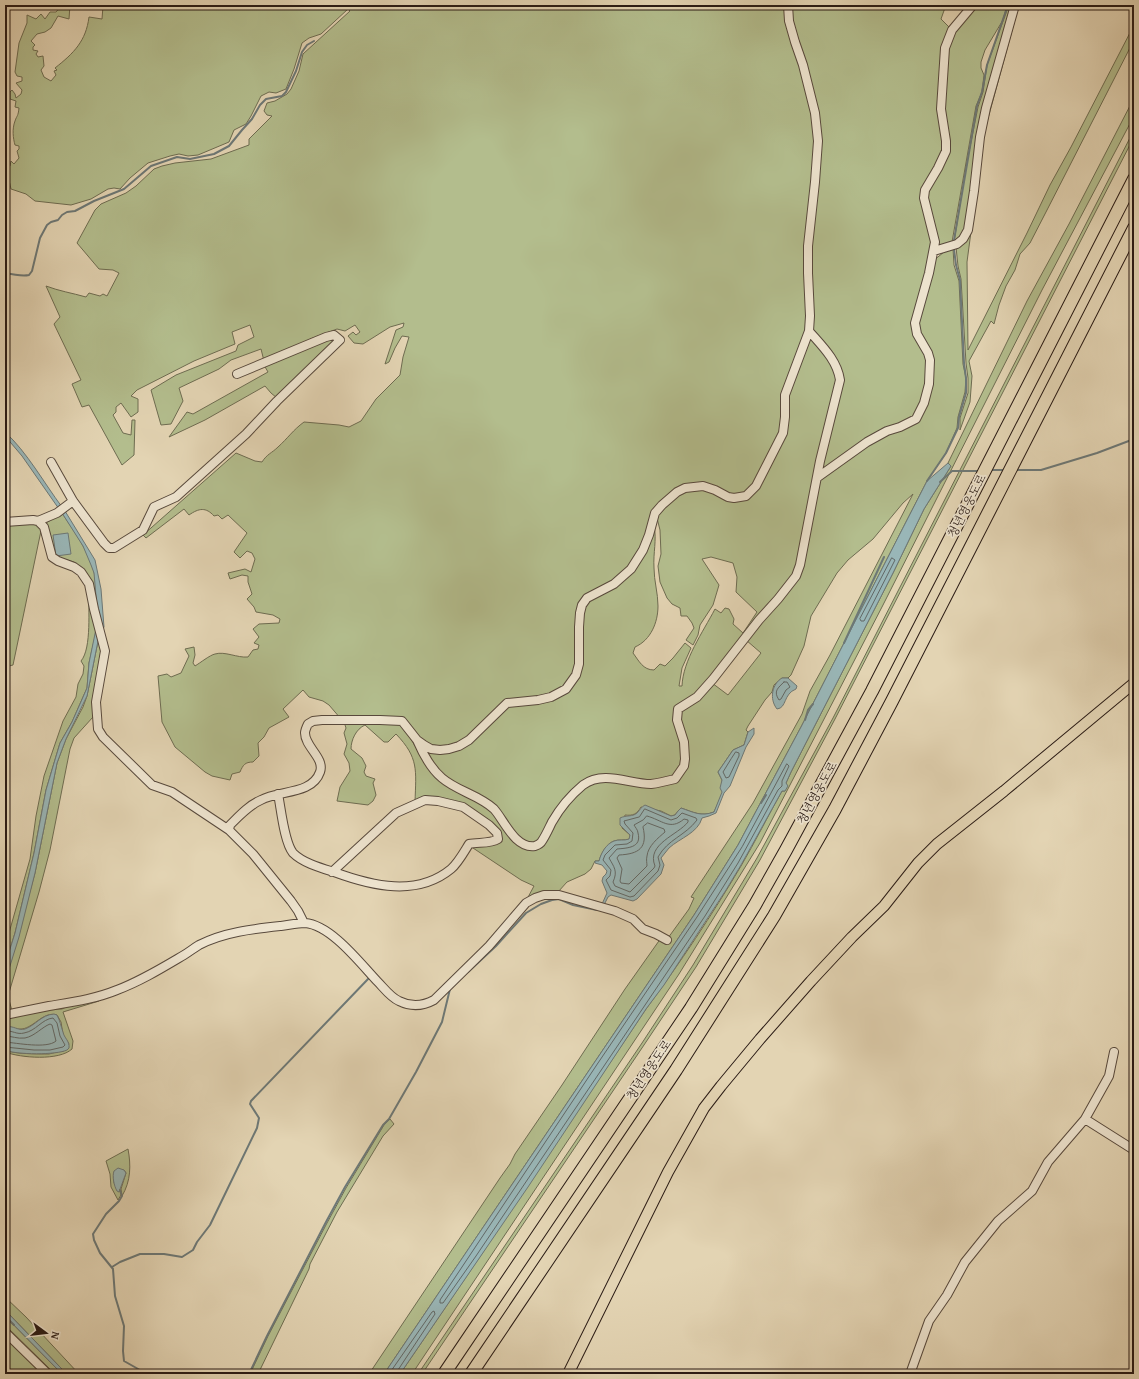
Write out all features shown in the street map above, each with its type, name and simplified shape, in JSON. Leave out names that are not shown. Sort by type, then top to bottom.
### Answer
[{"type":"highway","name":"청년영웅도로","points":[[444,1374],[658,1058],[755,905],[844,744],[1134,179]]},
{"type":"highway","name":"청년영웅도로","points":[[471,1374],[681,1064],[774,916],[806,861],[867,748],[1134,228]]},
{"type":"main road","points":[[568,1374],[668,1172],[704,1108],[721,1086],[760,1039],[811,982],[852,937],[884,906],[922,859],[938,844],[1134,682]]},
{"type":"street","points":[[417,740],[431,749],[440,750],[459,746],[469,740],[507,703],[538,700],[551,697],[566,689],[576,675],[579,664],[579,627],[582,605],[587,598],[614,584],[631,569],[643,550],[649,536],[655,513],[677,492],[685,488],[699,486],[709,487],[728,497],[734,498],[746,496],[756,486],[783,433],[786,417],[785,396],[809,331],[808,246],[818,141],[815,113],[804,65],[789,21],[788,5]]},
{"type":"street","points":[[818,477],[867,442],[887,431],[916,419],[924,403],[929,384],[930,360],[928,353],[917,334],[915,323],[935,242],[924,198],[925,190],[946,151],[946,141],[940,109],[945,48],[952,30],[973,5]]},
{"type":"street","points":[[934,251],[958,244],[968,230],[980,137],[986,108],[1015,5]]},
{"type":"street","points":[[229,830],[230,825],[259,800],[306,788],[317,779],[321,767],[305,732],[308,724],[313,721],[402,721],[417,740],[423,755],[430,766],[442,778],[492,807],[499,814],[510,833],[526,845],[534,846],[541,843],[563,806],[585,784],[596,779],[608,778],[652,784],[675,779],[684,766],[686,759],[684,742],[677,720],[678,709],[697,697],[713,679],[733,652],[796,576],[800,565],[820,461],[840,380],[835,362],[809,331]]},
{"type":"street","points":[[51,462],[70,503],[104,543],[109,548],[114,548],[143,530],[154,507],[176,497],[246,434],[277,401],[340,340],[334,335],[326,337],[237,374]]},
{"type":"street","points":[[38,521],[57,513],[70,503]]},
{"type":"street","points":[[5,522],[38,521],[44,526],[52,557],[74,567],[81,572],[86,579],[91,590],[94,609],[105,651],[96,702],[98,729],[103,737],[152,785],[172,792],[229,830],[253,854],[291,901],[304,923]]},
{"type":"street","points":[[278,794],[288,842],[293,852],[302,860],[332,872],[385,886],[401,887],[429,882],[452,868],[469,844],[477,842],[493,842],[498,839],[496,833],[489,825],[463,807],[438,801],[425,800],[396,813],[332,872]]},
{"type":"street","points":[[5,1015],[77,1002],[118,990],[153,974],[198,946],[244,930],[304,923],[314,924],[331,936],[358,960],[389,994],[399,1001],[418,1006],[434,1000],[489,946],[526,903],[544,895],[559,895],[615,910],[633,919],[643,929],[667,940]]},
{"type":"street","points":[[910,1374],[929,1321],[947,1295],[965,1262],[998,1221],[1032,1191],[1048,1162],[1085,1119],[1109,1076],[1114,1052]]},
{"type":"street","points":[[1085,1119],[1134,1150]]},
{"type":"street","points":[[5,1332],[48,1374]]},
{"type":"green space","points":[[62,5],[70,5],[69,19],[58,16],[51,28],[45,32],[37,34],[31,41],[35,45],[33,50],[38,51],[36,54],[38,57],[43,56],[44,66],[41,70],[44,77],[51,81],[56,75],[54,71],[57,70],[55,68],[73,52],[82,40],[89,17],[102,19],[103,6],[98,5],[786,5],[802,65],[816,141],[808,331],[788,384],[783,426],[755,485],[740,496],[694,485],[661,504],[647,535],[629,568],[581,605],[578,664],[565,688],[551,696],[515,700],[468,739],[449,747],[425,744],[403,720],[341,719],[329,705],[323,701],[309,697],[303,690],[283,709],[289,717],[269,728],[264,737],[258,743],[259,756],[253,762],[245,764],[240,772],[232,774],[230,780],[212,776],[205,772],[175,747],[162,722],[158,676],[167,674],[171,677],[181,673],[189,656],[185,649],[194,647],[195,655],[193,663],[195,666],[210,656],[219,653],[248,657],[253,650],[258,649],[259,645],[254,643],[259,637],[253,629],[259,624],[279,623],[280,619],[273,615],[256,612],[254,607],[247,599],[252,594],[248,582],[248,576],[242,575],[230,579],[228,573],[245,569],[251,572],[255,559],[252,553],[247,551],[240,558],[234,552],[247,533],[228,515],[222,519],[218,515],[214,516],[208,511],[199,510],[189,515],[184,509],[146,538],[143,535],[236,453],[255,461],[262,462],[304,422],[349,427],[361,421],[376,399],[400,375],[403,357],[409,337],[402,336],[389,362],[385,364],[396,330],[403,327],[404,323],[390,327],[363,344],[354,343],[348,336],[353,332],[356,335],[360,332],[355,325],[345,331],[337,329],[313,338],[264,361],[261,349],[231,360],[219,369],[179,388],[183,401],[171,424],[161,425],[151,390],[176,375],[236,351],[238,345],[254,337],[250,325],[232,332],[235,344],[194,361],[137,390],[131,396],[138,399],[138,412],[131,417],[121,403],[116,407],[116,412],[113,415],[123,433],[131,435],[132,420],[135,420],[134,455],[122,465],[89,405],[82,407],[72,384],[81,380],[54,324],[60,317],[46,286],[86,297],[89,293],[100,296],[103,294],[107,296],[119,273],[113,270],[99,269],[77,243],[95,210],[101,204],[126,193],[154,169],[175,163],[211,159],[249,145],[249,139],[272,116],[267,115],[264,111],[267,103],[275,101],[287,94],[291,89],[299,71],[303,54],[350,11],[348,9],[321,34],[309,38],[302,43],[286,89],[276,93],[269,92],[261,96],[246,124],[234,130],[229,142],[198,155],[188,156],[179,154],[148,163],[130,178],[120,189],[108,189],[91,199],[71,205],[35,201],[26,194],[11,189],[6,168],[10,166],[11,161],[14,164],[19,158],[17,151],[19,146],[15,145],[13,133],[19,108],[15,107],[16,101],[10,99],[10,92],[12,90],[16,98],[21,94],[22,90],[16,83],[22,81],[22,77],[17,76],[15,72],[19,43],[27,23],[27,15],[36,19],[41,14],[45,19],[50,12],[56,12]]},
{"type":"green space","points":[[790,5],[946,5],[941,19],[951,29],[946,39],[944,150],[924,189],[933,242],[913,323],[927,354],[927,384],[915,417],[821,471],[840,391],[828,348],[813,329],[812,325],[809,273],[819,141],[796,42]]},
{"type":"green space","points":[[975,5],[1007,5],[1003,20],[985,50],[981,62],[981,68],[984,75],[982,92],[976,106],[952,242],[941,245],[938,244],[925,198],[943,161],[943,119],[949,40]]},
{"type":"green space","points":[[1009,5],[1013,5],[972,179],[965,228],[960,237],[954,242],[966,167],[978,107],[983,92],[987,65]]},
{"type":"green space","points":[[1017,5],[1019,5],[984,133],[967,262],[968,350],[1050,185],[1134,25],[1134,40],[1030,243],[1020,254],[1015,270],[1006,286],[994,324],[991,321],[969,361],[972,376],[970,402],[960,430],[960,418],[968,393],[968,378],[961,279],[956,247],[966,242],[968,236],[982,134]]},
{"type":"green space","points":[[1134,98],[1134,116],[1042,290],[883,605],[760,843],[679,974],[412,1374],[400,1374],[719,903],[782,791],[785,791],[787,786],[786,783],[791,772],[893,573],[924,509],[951,466],[948,463],[1027,301],[1069,224]]},
{"type":"green space","points":[[1134,130],[1134,137],[835,719],[760,860],[696,967],[422,1374],[418,1374],[642,1043],[693,965],[757,858],[833,718]]},
{"type":"green space","points":[[953,248],[954,265],[959,281],[963,364],[966,378],[965,392],[958,417],[957,428],[946,453],[927,481],[801,727],[738,845],[694,915],[384,1374],[369,1374],[625,989],[661,938],[668,938],[689,909],[694,898],[691,897],[753,803],[802,714],[810,691],[913,494],[903,503],[873,539],[848,560],[837,573],[811,616],[804,646],[791,675],[788,678],[782,678],[774,685],[772,692],[765,700],[746,730],[748,732],[744,745],[733,750],[718,772],[722,780],[723,792],[714,812],[701,814],[681,808],[675,815],[671,816],[661,811],[641,807],[634,814],[625,815],[622,828],[630,835],[630,839],[611,842],[604,850],[599,861],[595,861],[591,869],[585,874],[567,882],[558,892],[526,901],[534,886],[521,880],[470,846],[501,840],[464,805],[415,802],[416,781],[414,765],[409,750],[396,734],[388,742],[384,742],[365,725],[359,729],[353,739],[351,749],[362,758],[366,766],[364,772],[366,776],[375,779],[373,783],[376,795],[373,801],[368,805],[337,801],[340,787],[350,771],[349,763],[344,754],[347,744],[344,733],[346,728],[344,722],[401,723],[428,767],[491,809],[502,825],[535,848],[577,793],[597,781],[662,785],[686,767],[679,720],[680,710],[712,683],[728,695],[761,653],[746,640],[798,577],[820,481],[853,453],[917,420],[932,360],[917,329],[933,261],[944,252]]},
{"type":"green space","points":[[809,337],[825,351],[839,380],[795,575],[696,696],[677,708],[684,751],[678,773],[662,781],[620,778],[585,783],[552,820],[534,845],[519,839],[500,814],[442,778],[424,749],[449,750],[508,705],[552,699],[578,676],[582,613],[588,600],[625,577],[654,525],[654,573],[658,612],[655,624],[649,635],[641,644],[635,647],[633,653],[639,662],[650,670],[654,670],[660,664],[665,666],[685,643],[691,648],[682,668],[679,686],[682,686],[683,676],[690,656],[715,609],[721,613],[725,608],[729,609],[734,619],[733,624],[743,633],[757,612],[736,592],[737,577],[733,563],[711,557],[702,559],[719,585],[713,605],[700,625],[698,635],[693,645],[686,640],[694,628],[692,623],[687,616],[681,616],[680,608],[672,604],[667,598],[660,582],[658,566],[661,554],[660,530],[656,514],[678,493],[694,488],[747,498],[785,433],[787,396]]},
{"type":"green space","points":[[333,338],[334,341],[277,398],[265,386],[205,420],[169,437],[187,412],[193,414],[268,372],[264,365]]},
{"type":"green space","points":[[62,513],[80,541],[94,572],[96,581],[97,610],[79,566],[74,562],[54,556],[46,523]]},
{"type":"green space","points":[[30,522],[42,526],[13,665],[5,667],[5,524]]},
{"type":"green space","points":[[89,591],[96,632],[89,663],[87,688],[72,722],[60,743],[46,790],[34,853],[15,933],[5,965],[5,947],[30,859],[36,816],[44,776],[63,721],[76,697],[78,684],[83,674],[84,666],[81,661],[87,647],[89,628]]},
{"type":"green space","points":[[99,636],[104,652],[93,717],[74,738],[70,749],[50,850],[8,996],[12,1011],[5,1012],[5,982],[35,873],[57,763],[66,739],[83,707],[87,696]]},
{"type":"green space","points":[[99,1001],[63,1012],[73,1041],[72,1049],[66,1053],[49,1057],[30,1057],[5,1052],[5,1050],[20,1053],[49,1054],[64,1051],[69,1044],[63,1035],[61,1022],[57,1015],[47,1015],[27,1028],[16,1029],[6,1027],[5,1033],[5,1017],[52,1009],[62,1009],[68,1006]]},
{"type":"green space","points":[[390,1119],[394,1124],[383,1136],[337,1212],[310,1264],[309,1269],[258,1374],[250,1374],[268,1336],[346,1188],[384,1125]]},
{"type":"green space","points":[[128,1149],[130,1173],[122,1196],[121,1189],[126,1173],[124,1170],[114,1174],[114,1183],[121,1195],[118,1200],[111,1187],[110,1174],[106,1161]]},
{"type":"green space","points":[[5,1297],[26,1317],[79,1374],[67,1374],[5,1310]]},
{"type":"green space","points":[[5,1316],[62,1374],[55,1374],[5,1325]]},
{"type":"green space","points":[[5,1335],[45,1374],[5,1374]]},
{"type":"water","points":[[5,432],[28,458],[62,507],[59,509],[22,456],[5,436]]},
{"type":"water","points":[[948,463],[951,466],[924,509],[893,573],[791,772],[786,783],[788,786],[785,791],[782,791],[726,890],[528,1187],[400,1374],[384,1374],[694,915],[738,845],[801,727],[927,481]]},
{"type":"water","points":[[65,511],[95,560],[101,589],[104,627],[99,636],[87,696],[66,739],[57,763],[35,873],[19,937],[5,982],[5,965],[15,933],[34,853],[46,790],[60,743],[72,722],[87,688],[89,663],[98,619],[94,573],[83,546],[62,513]]},
{"type":"water","points":[[68,533],[71,554],[56,556],[53,535]]},
{"type":"water","points":[[782,678],[788,678],[797,686],[796,689],[789,694],[782,706],[777,709],[772,696],[776,684]]},
{"type":"water","points":[[754,728],[754,734],[746,747],[730,786],[724,793],[716,813],[702,818],[697,828],[668,849],[661,858],[664,865],[661,874],[637,899],[633,901],[611,895],[608,897],[604,905],[602,904],[607,893],[602,881],[607,871],[602,865],[595,863],[595,861],[599,861],[604,849],[611,842],[629,839],[630,835],[620,825],[620,818],[637,813],[645,805],[671,816],[675,815],[681,808],[701,814],[714,812],[722,792],[720,788],[722,780],[718,772],[733,750],[744,745],[748,732]]},
{"type":"water","points":[[54,1014],[57,1015],[69,1043],[69,1048],[67,1050],[55,1053],[36,1054],[10,1052],[5,1050],[6,1027],[25,1029],[42,1018]]},
{"type":"water","points":[[118,1168],[124,1170],[126,1173],[119,1192],[116,1189],[113,1178],[114,1171]]},
{"type":"water","points":[[5,1310],[67,1374],[62,1374],[5,1316]]},
{"type":"waterway","points":[[954,240],[977,106],[982,92],[987,65],[1008,5]]},
{"type":"waterway","points":[[5,274],[23,276],[29,275],[32,271],[40,238],[47,225],[58,220],[67,212],[75,211],[94,201],[124,189],[151,166],[177,157],[190,159],[214,154],[229,146],[252,119],[260,105],[266,99],[282,96],[286,92],[296,71],[302,52],[307,45],[314,41]]},
{"type":"waterway","points":[[927,481],[946,453],[958,428],[959,417],[966,393],[960,280],[954,249]]},
{"type":"waterway","points":[[1016,470],[1041,470],[1097,453],[1134,439]]},
{"type":"waterway","points":[[990,470],[1006,470]]},
{"type":"waterway","points":[[940,482],[952,471],[980,471]]},
{"type":"waterway","points":[[844,643],[884,557]]},
{"type":"waterway","points":[[805,720],[808,710],[813,704]]},
{"type":"waterway","points":[[761,803],[766,795]]},
{"type":"waterway","points":[[468,972],[496,946],[526,913],[541,904],[559,899],[573,905],[597,910]]},
{"type":"waterway","points":[[112,1267],[140,1254],[164,1254],[182,1257],[193,1250],[210,1225],[257,1128],[259,1118],[250,1104],[251,1101],[369,978]]},
{"type":"waterway","points":[[249,1374],[267,1336],[345,1187],[383,1125],[389,1119],[416,1072],[442,1022],[450,989]]},
{"type":"waterway","points":[[120,1190],[122,1196],[119,1201],[106,1214],[93,1234],[100,1253],[113,1269],[115,1296],[124,1326],[124,1361],[147,1374]]},
{"type":"waterway","points":[[5,1316],[14,1325]]}]
